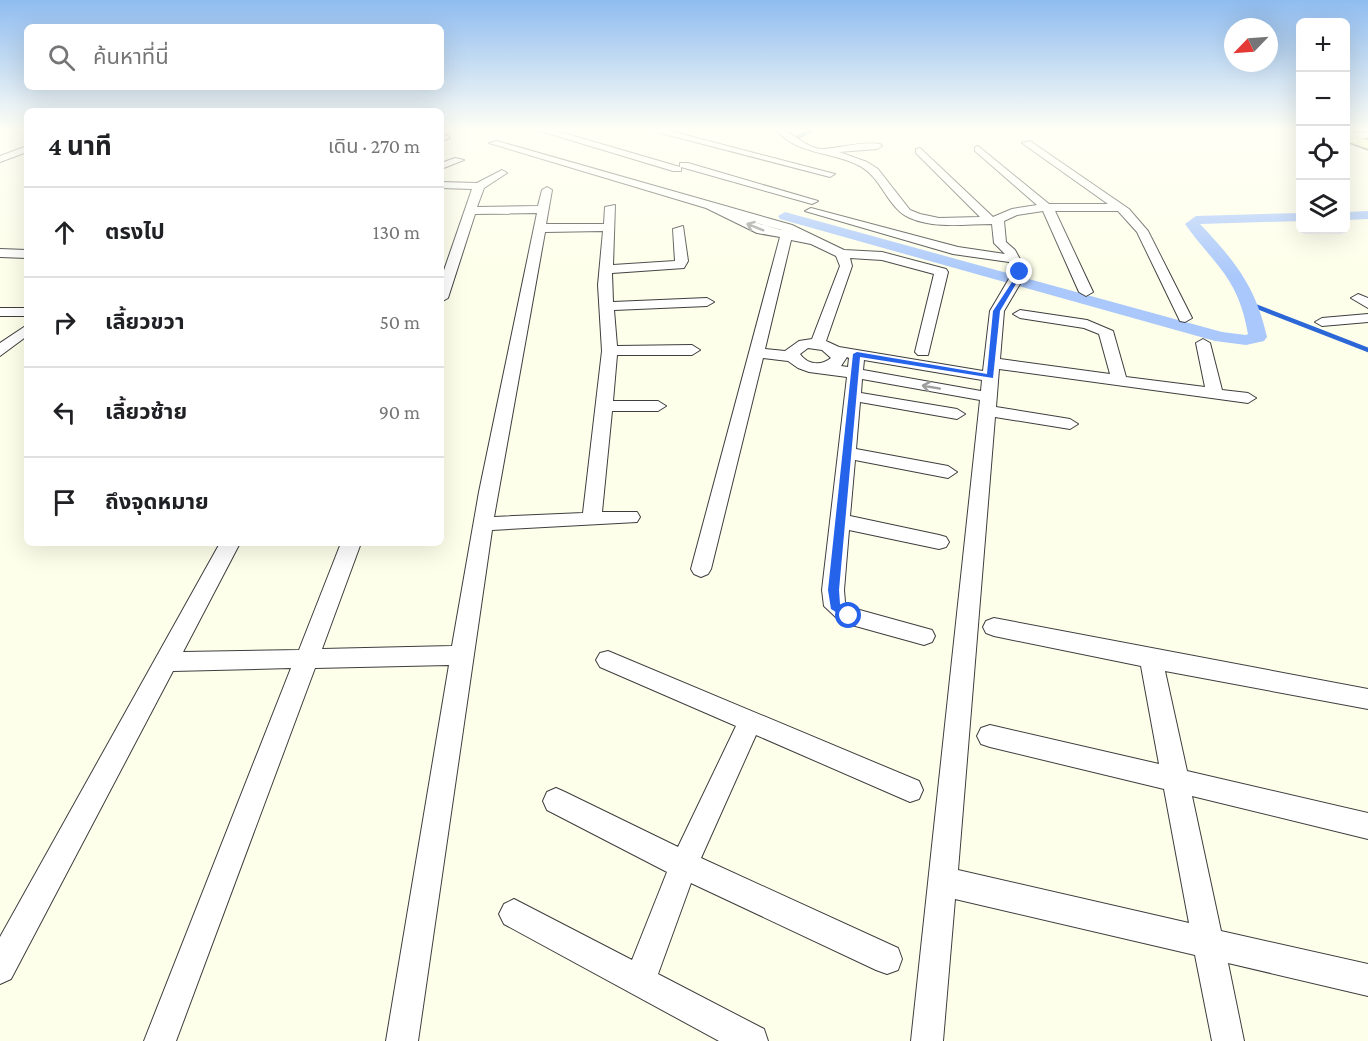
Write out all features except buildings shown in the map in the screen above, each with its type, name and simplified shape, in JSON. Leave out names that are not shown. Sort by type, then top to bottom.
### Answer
[{"type":"street","points":[[444,185],[479,186],[492,179]]},
{"type":"street","points":[[613,179],[710,206],[761,230],[787,232],[842,254],[882,256],[941,272],[923,352]]},
{"type":"street","points":[[641,187],[658,179]]},
{"type":"street","points":[[720,179],[957,251],[1012,254]]},
{"type":"street","points":[[879,179],[906,212],[919,218],[996,222],[1007,213],[1048,209],[1120,208]]},
{"type":"street","points":[[927,1041],[997,311],[1016,281],[1012,254],[1000,243],[996,222],[950,179]]},
{"type":"street","points":[[1013,179],[1048,209],[1086,292]]},
{"type":"street","points":[[1078,179],[1120,208],[1142,231],[1185,318]]},
{"type":"street","points":[[444,289],[479,186]]},
{"type":"street","points":[[592,519],[610,351],[606,306],[606,268],[611,207]]},
{"type":"street","points":[[471,211],[544,209],[609,227]]},
{"type":"street","points":[[402,1041],[484,524],[544,209]]},
{"type":"street","points":[[606,268],[679,265],[682,261],[679,229]]},
{"type":"street","points":[[701,569],[787,232]]},
{"type":"street","points":[[0,254],[24,254]]},
{"type":"street","points":[[818,344],[846,266],[842,254]]},
{"type":"street","points":[[606,306],[706,302]]},
{"type":"street","points":[[0,312],[24,312]]},
{"type":"street","points":[[1020,314],[1087,324],[1106,331],[1119,380]]},
{"type":"street","points":[[1322,322],[1368,318]]},
{"type":"street","points":[[0,351],[24,331]]},
{"type":"street","points":[[1203,343],[1215,393]]},
{"type":"street","points":[[793,357],[792,353],[798,346],[818,344],[836,351],[856,364]]},
{"type":"street","points":[[610,351],[692,350]]},
{"type":"street","points":[[825,368],[837,363],[836,351]]},
{"type":"street","points":[[755,352],[793,357],[809,367],[825,368],[856,364],[990,387],[1119,380],[1248,398]]},
{"type":"street","points":[[856,364],[833,590],[835,606],[849,616],[924,636]]},
{"type":"street","points":[[990,387],[1070,424]]},
{"type":"street","points":[[853,396],[957,414]]},
{"type":"street","points":[[605,406],[658,406]]},
{"type":"street","points":[[847,453],[948,472]]},
{"type":"street","points":[[484,524],[630,517]]},
{"type":"street","points":[[840,521],[939,542]]},
{"type":"street","points":[[0,968],[228,546]]},
{"type":"street","points":[[160,1041],[350,546]]},
{"type":"street","points":[[994,627],[1368,699]]},
{"type":"street","points":[[167,663],[463,655]]},
{"type":"street","points":[[1151,659],[1228,1041]]},
{"type":"street","points":[[608,660],[910,790]]},
{"type":"street","points":[[639,982],[684,865],[750,722]]},
{"type":"street","points":[[990,736],[1175,782],[1368,826]]},
{"type":"street","points":[[556,801],[684,865],[887,959]]},
{"type":"street","points":[[942,881],[1368,980]]},
{"type":"street","points":[[514,914],[752,1041]]},
{"type":"waterway","points":[[1350,216],[1368,215]]},
{"type":"waterway","points":[[785,216],[1221,337],[1246,340],[1258,337],[1243,287],[1236,274],[1192,224],[1196,220],[1296,217]]},
{"type":"waterway","points":[[1250,304],[1368,350]]},
{"type":"route","points":[[849,616],[835,606],[833,590],[857,354],[991,376],[997,311],[1020,276],[1020,272]]}]
